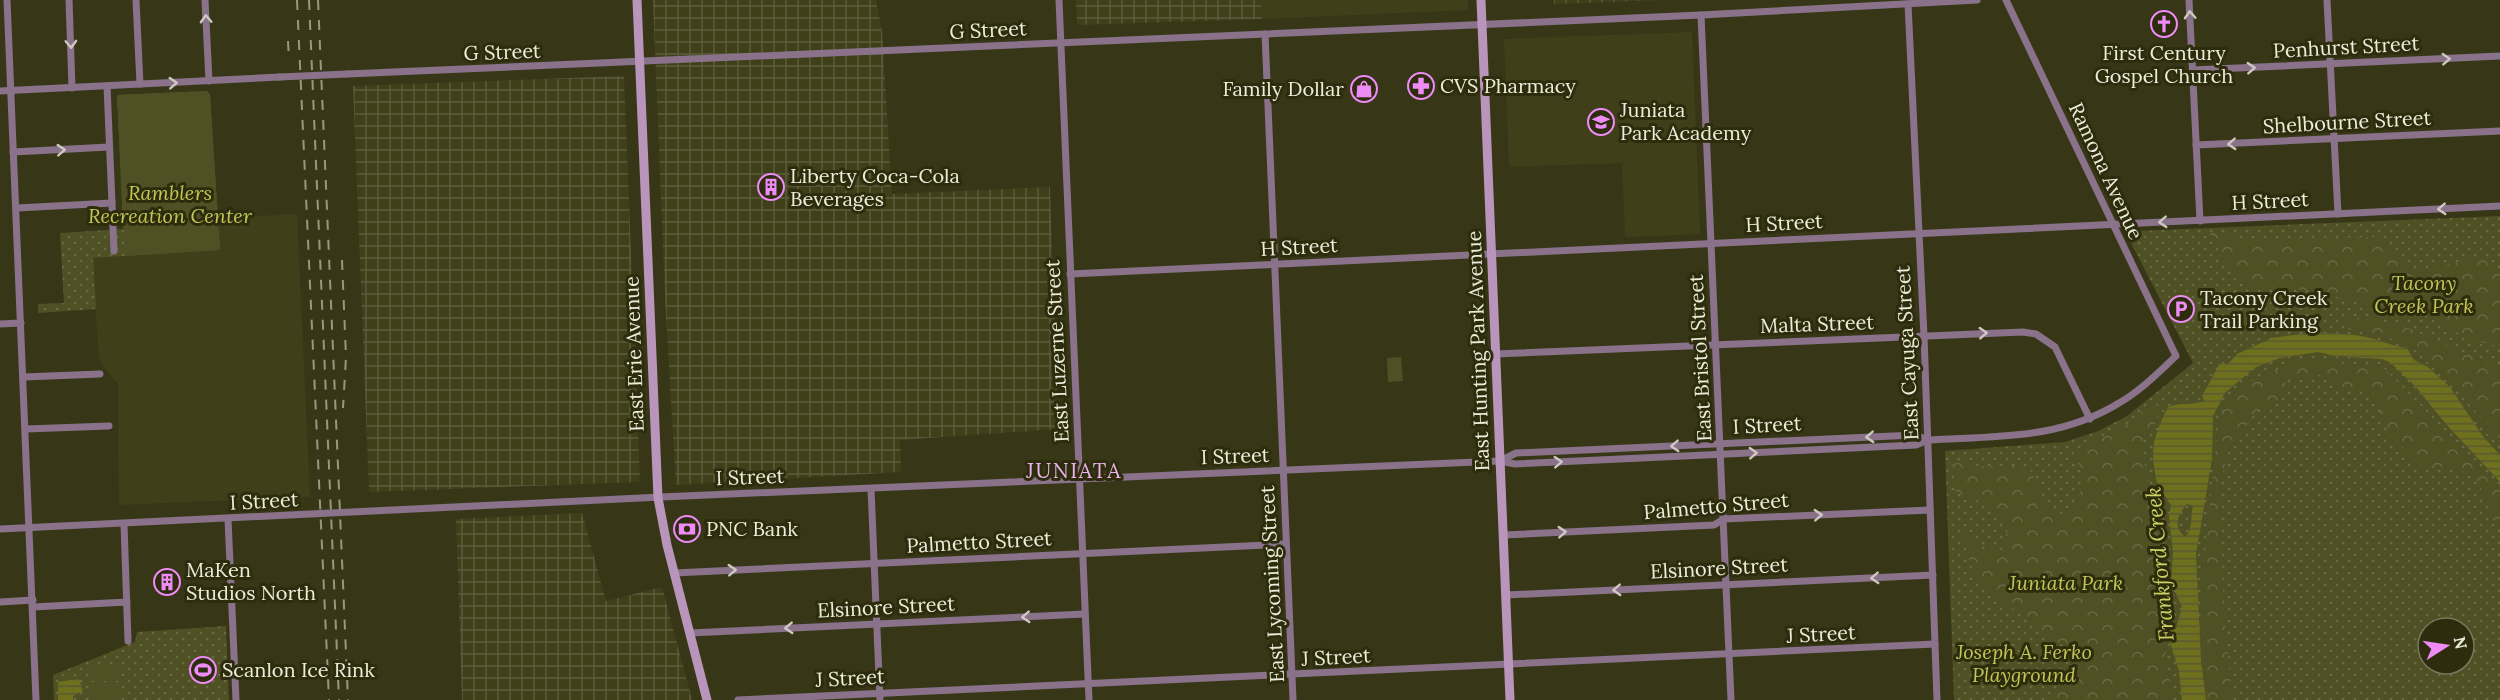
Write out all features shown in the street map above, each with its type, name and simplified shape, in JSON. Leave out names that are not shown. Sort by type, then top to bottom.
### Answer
[{"type":"main road","name":"East Erie Avenue","points":[[637,0],[658,498],[664,534],[707,700]]},
{"type":"main road","name":"East Hunting Park Avenue","points":[[1481,0],[1510,700]]},
{"type":"street","points":[[7,0],[4,21],[17,208],[36,700]]},
{"type":"street","points":[[69,0],[72,88]]},
{"type":"street","points":[[136,0],[140,84]]},
{"type":"street","points":[[206,0],[208,81]]},
{"type":"street","name":"East Luzerne Street","points":[[1059,0],[1089,700]]},
{"type":"street","name":"G Street","points":[[0,91],[1701,15],[1977,0]]},
{"type":"street","name":"Ramona Avenue","points":[[2006,0],[2176,356]]},
{"type":"street","points":[[2189,0],[2200,221]]},
{"type":"street","points":[[2327,0],[2338,214]]},
{"type":"street","name":"East Cayuga Street","points":[[1908,4],[1924,336],[1937,700]]},
{"type":"street","name":"East Bristol Street","points":[[1701,15],[1731,700]]},
{"type":"street","name":"East Lycoming Street","points":[[1265,34],[1293,700]]},
{"type":"street","name":"Penhurst Street","points":[[2193,70],[2500,56]]},
{"type":"street","points":[[107,86],[114,251]]},
{"type":"street","name":"Shelbourne Street","points":[[2196,145],[2500,131]]},
{"type":"street","points":[[13,152],[108,147]]},
{"type":"street","points":[[17,208],[112,203]]},
{"type":"street","name":"H Street","points":[[1070,274],[2500,206]]},
{"type":"street","points":[[0,324],[21,323]]},
{"type":"street","name":"Malta Street","points":[[1496,354],[2023,332],[2036,334],[2055,347],[2090,418]]},
{"type":"street","name":"I Street","points":[[0,529],[1079,478],[1500,461],[1515,464],[1916,445],[1928,440],[2034,435],[2068,428],[2120,403],[2146,384],[2176,356]]},
{"type":"street","points":[[24,377],[100,374]]},
{"type":"street","points":[[26,429],[109,426]]},
{"type":"street","name":"I Street","points":[[1500,461],[1516,453],[1916,435],[1928,440]]},
{"type":"street","points":[[871,489],[880,696]]},
{"type":"street","name":"Palmetto Street","points":[[1504,535],[1714,525],[1724,519],[1930,510]]},
{"type":"street","points":[[228,519],[236,700]]},
{"type":"street","points":[[124,524],[128,641]]},
{"type":"street","name":"Palmetto Street","points":[[674,573],[1286,544]]},
{"type":"street","name":"Elsinore Street","points":[[1506,595],[1933,575]]},
{"type":"street","points":[[0,602],[33,604],[127,602]]},
{"type":"street","name":"Elsinore Street","points":[[690,633],[1084,614]]},
{"type":"street","name":"J Street","points":[[738,700],[880,696],[1935,644]]},
{"type":"shaded area","points":[[653,0],[876,0],[882,31],[892,194],[1050,187],[1058,429],[900,440],[901,472],[676,485],[665,297]]},
{"type":"shaded area","points":[[1076,0],[1261,0],[1262,19],[1077,25]]},
{"type":"shaded area","points":[[1261,0],[1468,0],[1468,10],[1262,19]]},
{"type":"shaded area","points":[[1554,0],[1662,0],[1554,4]]},
{"type":"shaded area","name":"Juniata Park Academy","points":[[1692,32],[1700,234],[1625,237],[1622,163],[1509,167],[1504,39]]},
{"type":"shaded area","points":[[624,76],[640,482],[369,492],[353,86]]},
{"type":"shaded area","points":[[297,214],[310,497],[119,505],[118,384],[99,360],[92,258],[220,250],[218,218]]},
{"type":"shaded area","points":[[2309,333],[2345,334],[2407,348],[2414,360],[2428,367],[2450,387],[2482,435],[2500,455],[2500,482],[2446,424],[2416,387],[2391,363],[2382,359],[2335,356],[2318,352],[2280,358],[2254,368],[2225,393],[2213,416],[2212,459],[2196,554],[2201,661],[2206,700],[2182,700],[2179,671],[2166,630],[2176,629],[2182,607],[2171,582],[2173,551],[2169,517],[2171,505],[2165,496],[2159,493],[2154,468],[2153,449],[2157,431],[2168,407],[2204,401],[2202,396],[2220,363],[2228,364],[2237,354],[2272,338]],"holes":[[[2187,504],[2193,506],[2191,526],[2185,537],[2179,529],[2179,516]]]},
{"type":"shaded area","points":[[582,513],[606,601],[662,587],[692,700],[462,700],[456,519]]},
{"type":"shaded area","points":[[79,679],[83,691],[73,696],[73,700],[58,700],[58,682]]},
{"type":"green space","name":"Ramblers Recreation Center","points":[[207,91],[210,95],[220,250],[93,258],[96,309],[38,313],[38,304],[64,303],[60,233],[123,229],[117,95]]},
{"type":"green space","name":"Ramblers Recreation Center","points":[[207,91],[210,95],[220,250],[125,256],[117,95]]},
{"type":"green space","points":[[2500,216],[2500,700],[1954,700],[1945,451],[2065,442],[2098,431],[2127,416],[2193,363],[2130,241],[2131,234],[2136,231]]},
{"type":"green space","name":"Tacony Creek Park","points":[[2208,231],[2241,239],[2378,237],[2414,270],[2482,258],[2500,271],[2500,347],[2469,339],[2429,318],[2302,289],[2260,287],[2238,283]]},
{"type":"green space","points":[[2347,316],[2398,324],[2500,368],[2500,439],[2459,393],[2413,348],[2392,339],[2348,329]]},
{"type":"green space","points":[[1401,357],[1403,381],[1388,382],[1387,358]]},
{"type":"green space","points":[[2299,359],[2384,368],[2500,487],[2500,524],[2493,520],[2478,481],[2453,466],[2424,469],[2389,434],[2373,393],[2337,390],[2320,375],[2286,378],[2284,397],[2256,411],[2229,450],[2219,487],[2224,611],[2231,685],[2230,700],[2206,700],[2204,564],[2219,415],[2246,384]]},
{"type":"green space","name":"Juniata Park","points":[[2153,402],[2159,407],[2157,421],[2144,437],[2144,461],[2164,548],[2159,612],[2173,700],[2051,700],[2064,686],[2077,656],[1987,590],[1970,564],[1961,531],[1977,545],[2002,550],[2008,528],[1987,504],[1956,493],[1952,462],[1979,466],[2029,467],[2044,501],[2062,514],[2074,504],[2085,482],[2073,451],[2129,423]]},
{"type":"green space","points":[[226,626],[229,700],[54,700],[53,675],[135,642],[137,632]]},
{"type":"green space","points":[[118,665],[118,681],[91,681],[91,666]]},
{"type":"green space","points":[[91,686],[119,686],[119,700],[91,700]]},
{"type":"railway","points":[[297,0],[329,700]]},
{"type":"railway","points":[[309,0],[339,700]]},
{"type":"railway","points":[[318,0],[348,700]]},
{"type":"railway","points":[[288,41],[289,60]]},
{"type":"railway","points":[[342,260],[346,357],[343,408]]},
{"type":"place","name":"First Century Gospel Church","points":[[2164,24]]},
{"type":"place","name":"CVS Pharmacy","points":[[1421,86]]},
{"type":"place","name":"Family Dollar","points":[[1364,89]]},
{"type":"place","name":"Juniata Park Academy","points":[[1601,122]]},
{"type":"place","name":"Liberty Coca-Cola Beverages","points":[[771,187]]},
{"type":"place","name":"Tacony Creek Trail Parking","points":[[2181,309]]},
{"type":"place","name":"PNC Bank","points":[[687,529]]},
{"type":"place","name":"MaKen Studios North","points":[[167,582]]},
{"type":"place","name":"Scanlon Ice Rink","points":[[203,670]]},
{"type":"district","name":"JUNIATA","points":[[1074,471]]},
{"type":"water label","name":"Frankford Creek","points":[[2160,564]]},
{"type":"park label","name":"Joseph A. Ferko Playground","points":[[2024,664]]}]
